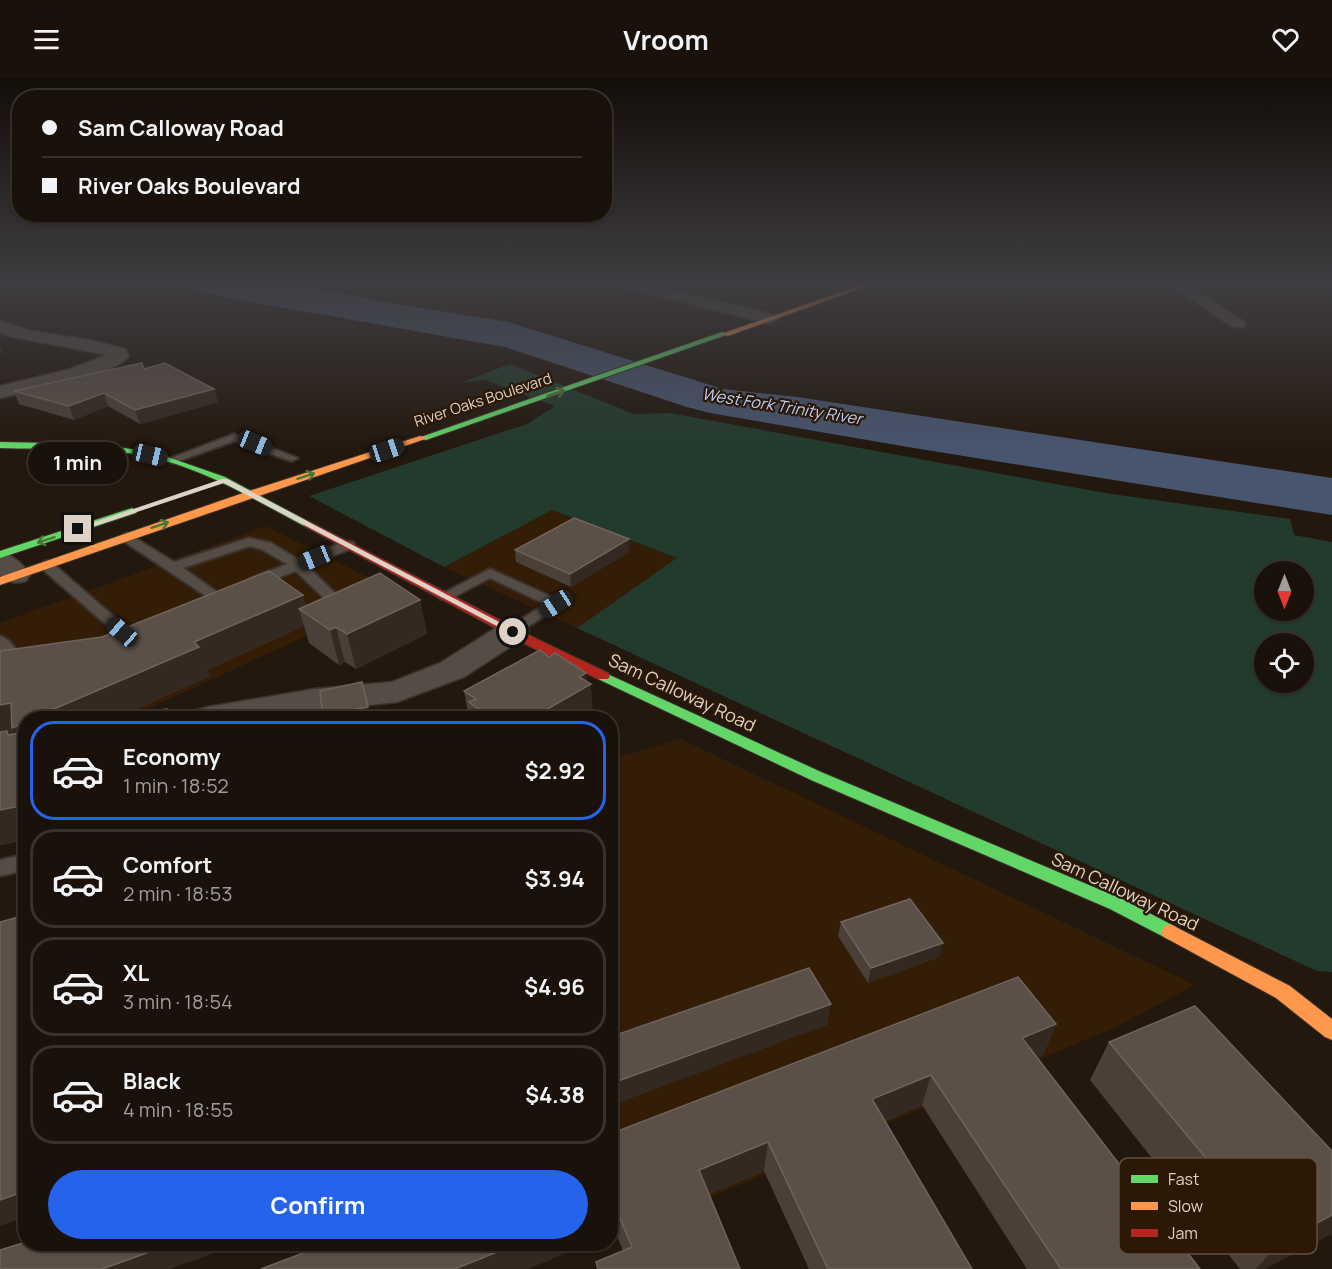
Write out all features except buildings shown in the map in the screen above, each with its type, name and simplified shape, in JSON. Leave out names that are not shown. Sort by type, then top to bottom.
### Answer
[{"type":"main road","name":"River Oaks Boulevard","points":[[4,568],[46,565],[713,339]]},
{"type":"main road","name":"Sam Calloway Road","points":[[0,445],[110,448],[172,460],[225,480],[513,632],[816,776],[1116,904],[1283,992],[1332,1031]]},
{"type":"main road","points":[[270,466],[298,457]]},
{"type":"main road","points":[[204,487],[247,473]]},
{"type":"main road","name":"River Oaks Boulevard","points":[[4,568],[142,508]]},
{"type":"street","points":[[0,392],[107,364],[120,356],[120,353],[106,348],[40,339]]},
{"type":"street","points":[[274,711],[314,700],[397,692],[452,670],[513,632]]},
{"type":"lane","points":[[172,460],[234,437],[298,457]]},
{"type":"lane","points":[[127,537],[172,567],[227,593]]},
{"type":"lane","points":[[172,567],[249,542],[266,546],[298,565],[334,600],[348,604],[361,602]]},
{"type":"lane","points":[[197,605],[348,545]]},
{"type":"lane","points":[[46,565],[122,632]]},
{"type":"lane","points":[[445,596],[490,573],[556,604],[513,632]]},
{"type":"lane","points":[[387,585],[403,574]]},
{"type":"lane","points":[[102,637],[138,627]]},
{"type":"lane","points":[[0,868],[18,864]]},
{"type":"shaded area","points":[[552,510],[678,558],[577,628],[444,567]]},
{"type":"shaded area","points":[[266,526],[400,593],[143,711],[18,711],[18,725],[0,740],[0,623]]},
{"type":"shaded area","points":[[681,739],[1195,985],[1116,1027],[618,1236],[618,757]]},
{"type":"green space","points":[[510,364],[634,414],[670,413],[1105,493],[1290,519],[1294,535],[1332,542],[1332,972],[1317,971],[577,628],[677,558],[552,510],[444,567],[309,496],[527,424],[555,406],[485,380],[460,383]]},
{"type":"water","name":"West Fork Trinity River","points":[[458,339],[561,339],[723,389],[797,397],[1332,478],[1332,515],[710,413],[505,347]]},
{"type":"traffic: fast","points":[[423,438],[712,339]]},
{"type":"traffic: fast","points":[[0,445],[98,447],[153,455],[176,461],[222,479],[308,524]]},
{"type":"traffic: fast","points":[[0,555],[132,511]]},
{"type":"traffic: fast","points":[[603,676],[816,776],[1116,904],[1170,932]]},
{"type":"traffic: slow","points":[[0,581],[250,494],[423,438]]},
{"type":"traffic: slow","points":[[1170,932],[1283,992],[1332,1031]]},
{"type":"traffic: jam","points":[[308,524],[534,643],[603,676]]},
{"type":"route","points":[[78,529],[225,480],[513,632]]}]
